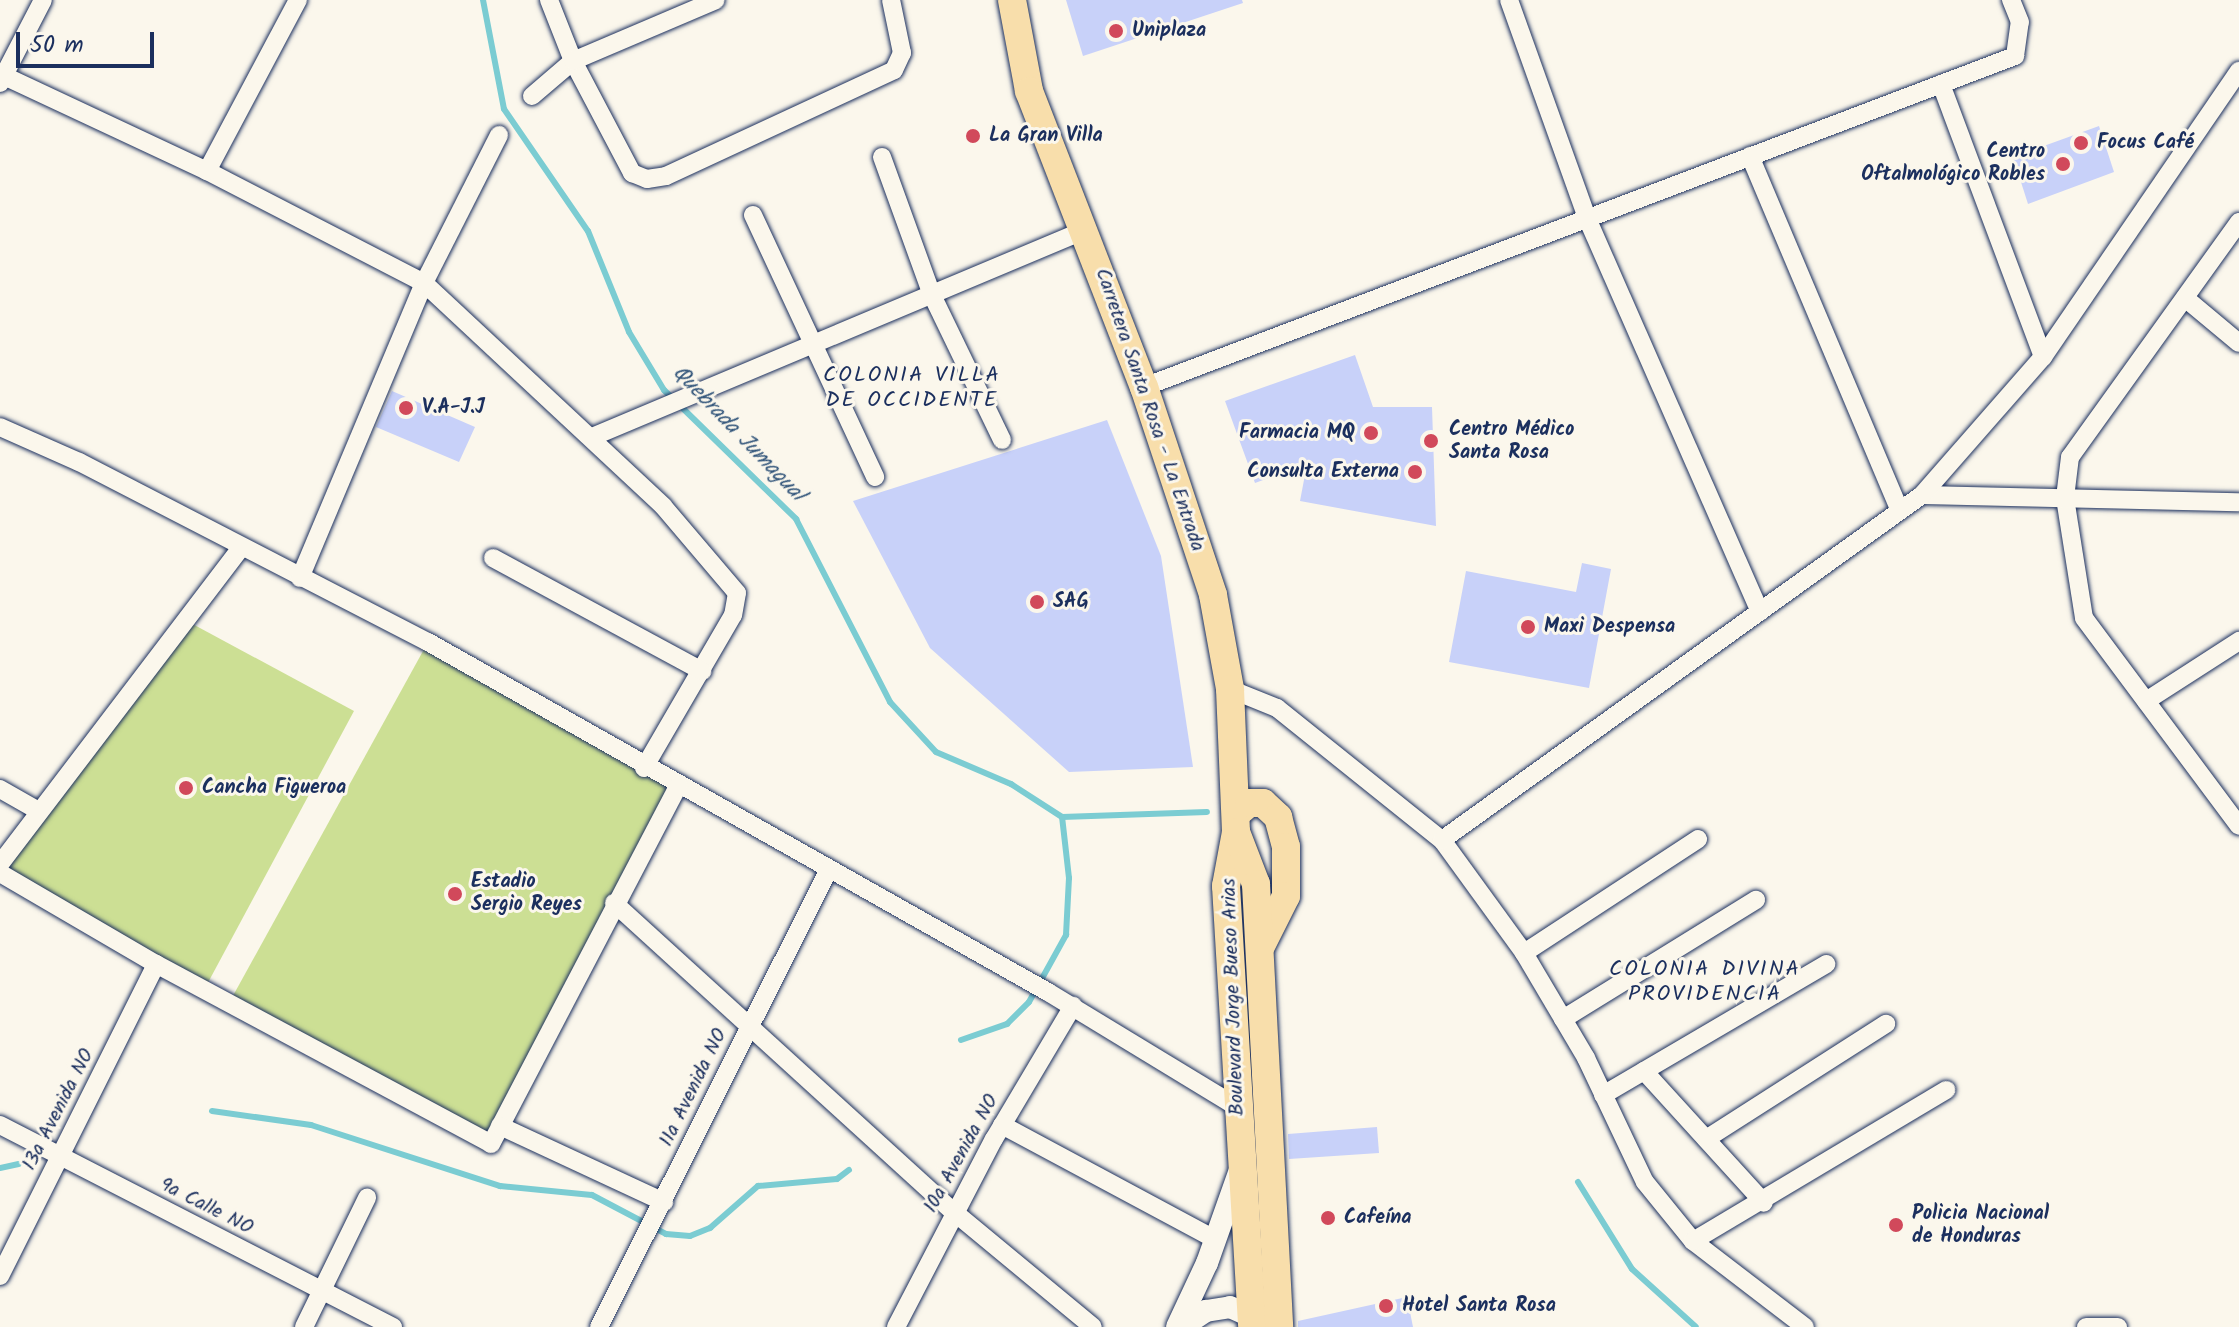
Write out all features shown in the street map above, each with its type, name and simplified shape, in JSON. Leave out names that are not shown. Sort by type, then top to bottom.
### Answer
[{"type":"main road","name":"Carretera Santa Rosa - La Entrada","points":[[1012,0],[1029,91],[1144,387],[1213,595],[1230,689],[1236,823]]},
{"type":"main road","points":[[1236,823],[1249,803],[1263,803],[1278,817],[1286,847],[1286,896],[1259,950]]},
{"type":"main road","name":"Boulevard Jorge Bueso Arias","points":[[1236,823],[1256,884],[1279,1327]]},
{"type":"main road","name":"Boulevard Jorge Bueso Arias","points":[[1236,823],[1226,886],[1240,1168],[1258,1322]]},
{"type":"street","points":[[43,0],[1,78],[207,171],[424,283],[663,506],[737,593],[733,615],[644,768]]},
{"type":"street","points":[[207,171],[298,0]]},
{"type":"street","points":[[549,0],[573,61],[632,173],[647,179],[666,176],[894,70],[902,53],[891,0]]},
{"type":"street","points":[[532,96],[573,61],[716,0]]},
{"type":"street","points":[[1509,0],[1587,218],[1760,612]]},
{"type":"street","points":[[1144,387],[2015,56],[2020,22],[2011,0]]},
{"type":"street","points":[[1442,840],[1922,495],[2043,357],[2239,71]]},
{"type":"street","points":[[1941,84],[2043,357]]},
{"type":"street","points":[[300,578],[424,283],[499,135]]},
{"type":"street","points":[[1750,156],[1900,511]]},
{"type":"street","points":[[882,157],[932,295],[1002,440]]},
{"type":"street","points":[[753,215],[875,477]]},
{"type":"street","points":[[2236,815],[2084,618],[2065,498],[2070,457],[2239,222]]},
{"type":"street","points":[[592,437],[1085,230]]},
{"type":"street","points":[[2185,298],[2239,343]]},
{"type":"street","points":[[0,427],[79,462],[428,642],[644,768],[1073,1006],[1237,1107]]},
{"type":"street","points":[[1922,495],[2239,502]]},
{"type":"street","points":[[0,864],[37,810],[241,548]]},
{"type":"street","points":[[493,558],[702,671]]},
{"type":"street","points":[[2146,701],[2239,641]]},
{"type":"street","points":[[1230,689],[1277,708],[1442,840],[1524,953],[1563,1019],[1645,1182],[1693,1241],[1805,1327]]},
{"type":"street","points":[[0,873],[156,964],[491,1144],[614,903],[679,785]]},
{"type":"street","points":[[0,789],[37,810]]},
{"type":"street","points":[[1524,953],[1698,839]]},
{"type":"street","name":"11a Avenida NO","points":[[599,1327],[829,869]]},
{"type":"street","points":[[1563,1019],[1756,900]]},
{"type":"street","points":[[614,903],[954,1212],[1093,1327]]},
{"type":"street","name":"13a Avenida NO","points":[[0,1276],[156,964]]},
{"type":"street","points":[[1603,1095],[1826,964]]},
{"type":"street","name":"10a Avenida NO","points":[[896,1327],[954,1212],[1073,1006]]},
{"type":"street","points":[[1706,1139],[1886,1024]]},
{"type":"street","points":[[1644,1071],[1764,1203]]},
{"type":"street","points":[[1693,1241],[1764,1203],[1946,1090]]},
{"type":"street","name":"9a Calle NO","points":[[0,1125],[393,1327]]},
{"type":"street","points":[[1002,1125],[1215,1239]]},
{"type":"street","points":[[500,1126],[660,1209]]},
{"type":"street","points":[[1179,1327],[1240,1168]]},
{"type":"street","points":[[304,1327],[367,1198]]},
{"type":"street","points":[[1179,1327],[1206,1311],[1230,1307],[1258,1322]]},
{"type":"street","points":[[2088,1326],[2118,1327]]},
{"type":"green space","name":"Cancha Figueroa","points":[[187,621],[354,711],[204,990],[0,873]]},
{"type":"green space","name":"Estadio Sergio Reyes","points":[[428,642],[679,785],[491,1144],[229,1003]]},
{"type":"building","name":"Uniplaza","points":[[1066,0],[1242,0],[1243,3],[1083,56]]},
{"type":"building","name":"Centro Oftalmológico Robles","points":[[2099,126],[2114,172],[2028,204],[2013,157]]},
{"type":"building","points":[[1355,355],[1373,407],[1432,407],[1436,526],[1300,501],[1307,464],[1255,483],[1225,401]]},
{"type":"building","name":"V.A-J.J","points":[[392,391],[475,427],[459,462],[376,427]]},
{"type":"building","name":"SAG","points":[[1107,420],[1161,556],[1193,767],[1069,772],[930,648],[853,501]]},
{"type":"building","name":"Maxi Despensa","points":[[1582,563],[1611,569],[1589,688],[1449,662],[1466,571],[1576,592]]},
{"type":"building","points":[[1377,1127],[1379,1153],[1289,1159],[1288,1134]]},
{"type":"building","name":"Hotel Santa Rosa","points":[[1407,1297],[1413,1327],[1298,1327],[1298,1321]]},
{"type":"waterway","name":"Quebrada Jumagual","points":[[483,0],[504,109],[588,231],[629,332],[664,390],[796,519],[890,702],[936,752],[1011,784],[1062,817],[1207,812]]},
{"type":"waterway","points":[[961,1040],[1007,1024],[1029,1002],[1066,935],[1069,878],[1062,817]]},
{"type":"waterway","points":[[212,1111],[311,1125],[500,1186],[592,1195],[666,1234],[690,1236],[710,1228],[758,1186],[837,1179],[849,1170]]},
{"type":"waterway","points":[[0,1168],[19,1164]]},
{"type":"waterway","name":"Quebrada Jumagual","points":[[1578,1182],[1632,1269],[1696,1327]]},
{"type":"place","name":"Uniplaza","points":[[1116,31]]},
{"type":"place","name":"La Gran Villa","points":[[973,136]]},
{"type":"place","name":"Focus Café","points":[[2081,143]]},
{"type":"place","name":"Centro Oftalmológico Robles","points":[[2063,164]]},
{"type":"place","name":"V.A-J.J","points":[[406,408]]},
{"type":"place","name":"Farmacia MQ","points":[[1371,433]]},
{"type":"place","name":"Centro Médico Santa Rosa","points":[[1431,441]]},
{"type":"place","name":"Consulta Externa","points":[[1415,472]]},
{"type":"place","name":"SAG","points":[[1037,602]]},
{"type":"place","name":"Maxi Despensa","points":[[1528,627]]},
{"type":"place","name":"Cancha Figueroa","points":[[186,788]]},
{"type":"place","name":"Estadio Sergio Reyes","points":[[455,894]]},
{"type":"place","name":"Cafeína","points":[[1328,1218]]},
{"type":"place","name":"Policia Nacional de Honduras","points":[[1896,1225]]},
{"type":"place","name":"Hotel Santa Rosa","points":[[1386,1306]]},
{"type":"district","name":"COLONIA VILLA DE OCCIDENTE","points":[[912,388]]},
{"type":"district","name":"COLONIA DIVINA PROVIDENCIA","points":[[1705,982]]}]
